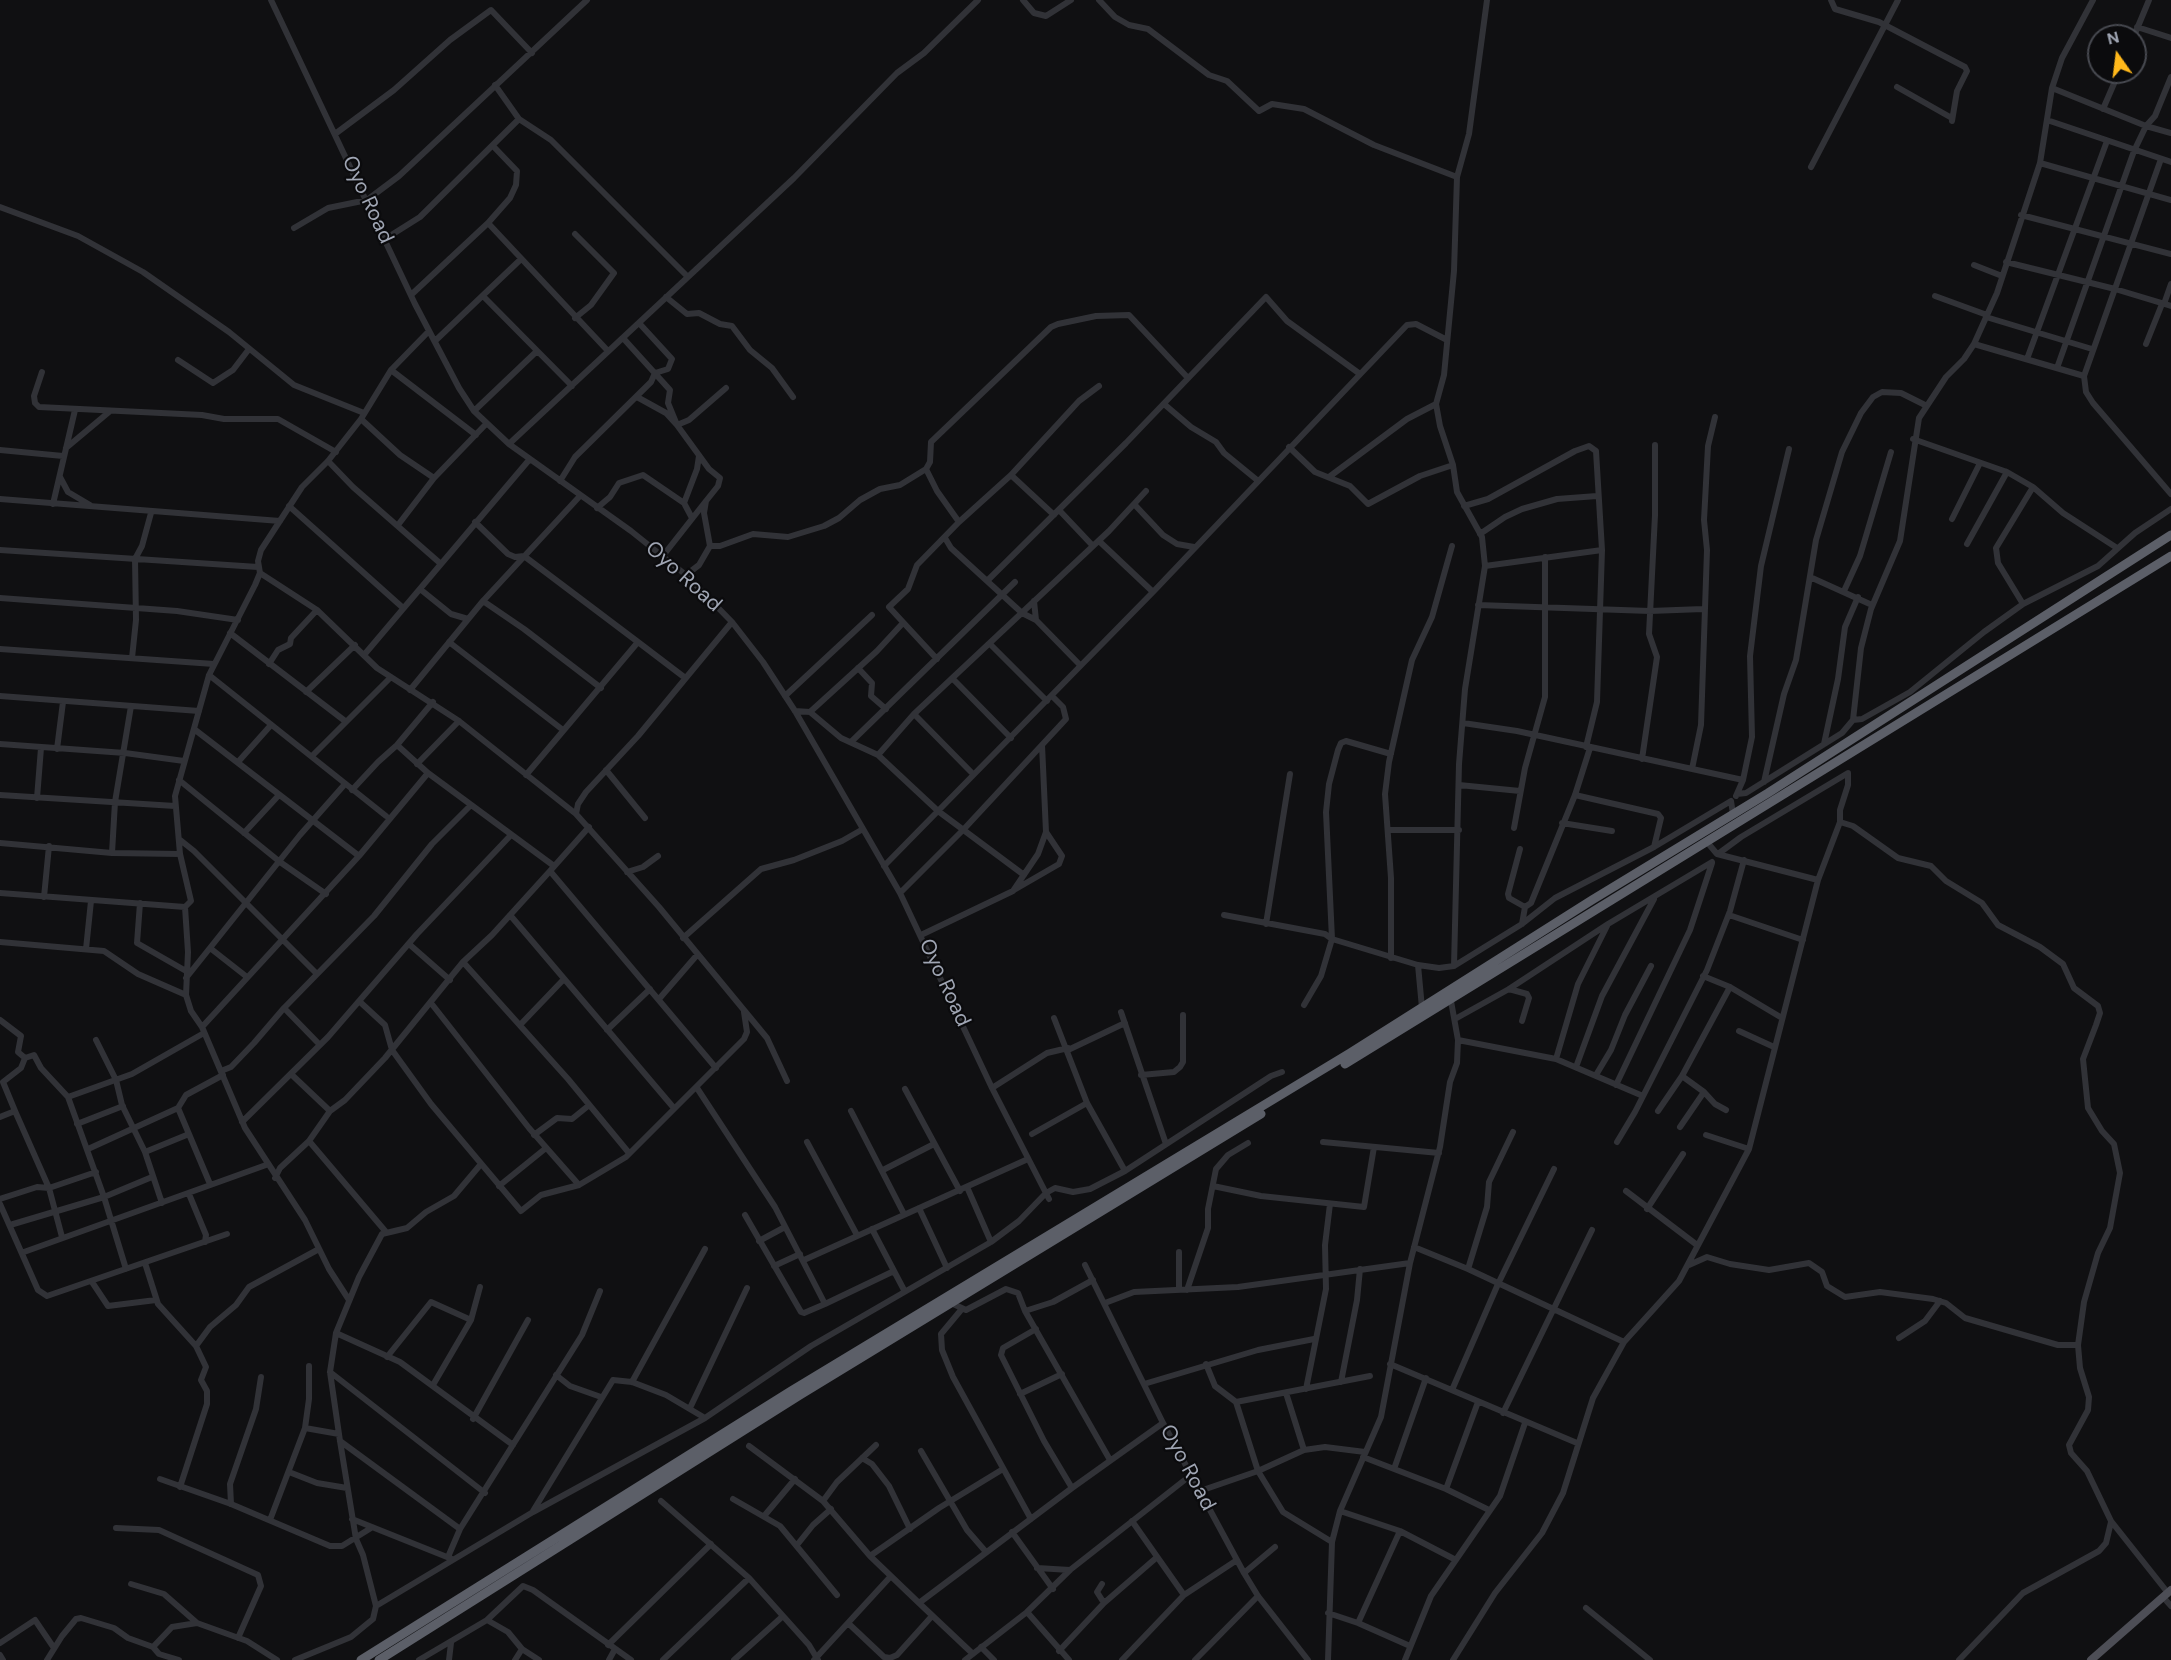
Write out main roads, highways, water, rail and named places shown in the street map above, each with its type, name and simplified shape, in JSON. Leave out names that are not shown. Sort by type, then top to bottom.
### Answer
[{"type":"highway","points":[[380,1660],[800,1395],[1352,1056],[1422,1008],[1733,814],[2171,535]]},
{"type":"highway","points":[[361,1660],[801,1385],[1352,1056],[1450,1001],[2171,556]]},
{"type":"main road","points":[[2094,1659],[2167,1593]]}]
